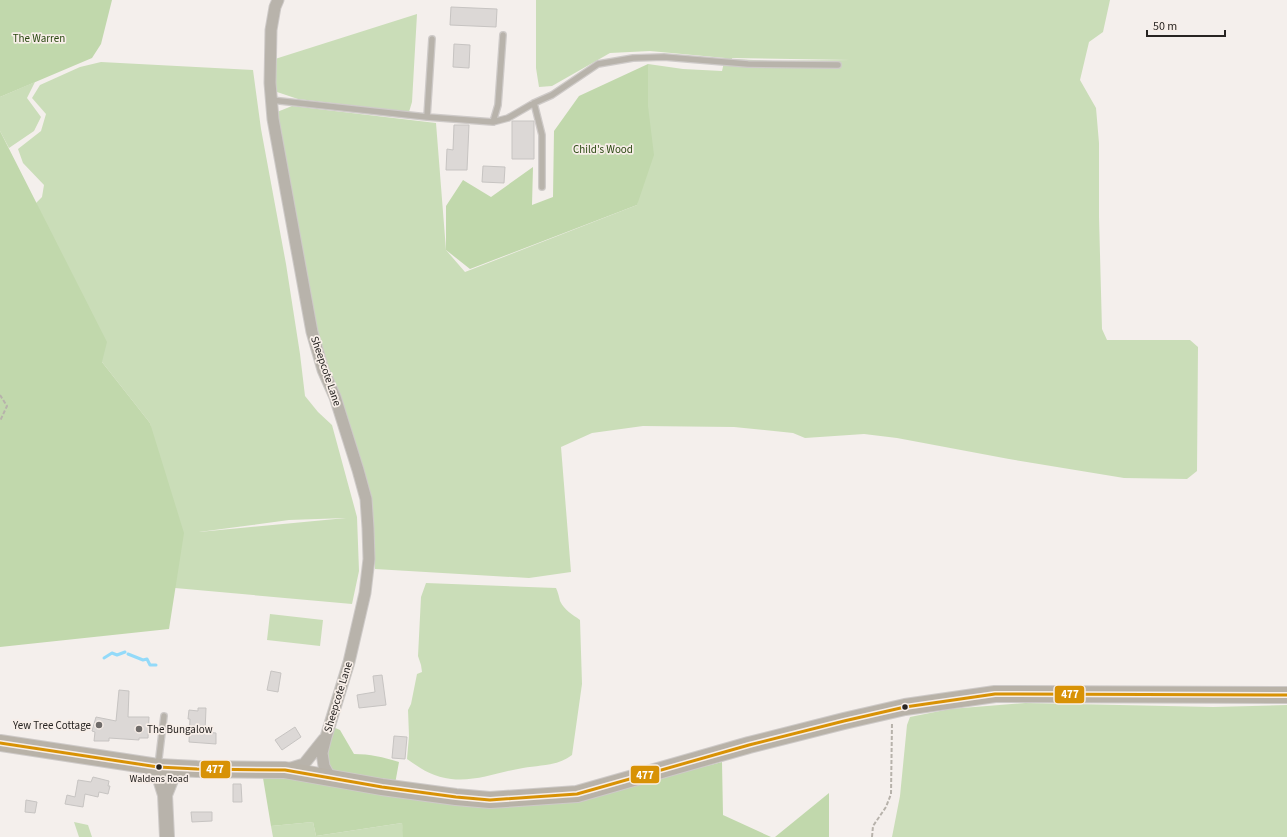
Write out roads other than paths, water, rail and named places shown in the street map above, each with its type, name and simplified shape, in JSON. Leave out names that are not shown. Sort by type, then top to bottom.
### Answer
[{"type":"main road","points":[[0,743],[158,767],[285,770],[331,779],[456,797],[490,800],[577,794],[749,745],[891,710],[995,694],[1287,695]]},
{"type":"street","name":"Sheepcote Lane","points":[[278,0],[271,30],[271,100],[312,332],[323,370],[335,397],[366,499],[369,559],[365,593],[349,662],[322,753],[324,766],[331,779]]},
{"type":"street","name":"Sheepcote Lane","points":[[285,770],[304,764],[326,737]]},
{"type":"street","points":[[158,767],[158,776],[165,795],[167,837]]},
{"type":"street","points":[[165,795],[171,780],[180,768]]},
{"type":"lane","points":[[494,122],[498,105],[503,35]]},
{"type":"lane","points":[[427,117],[432,39]]},
{"type":"lane","points":[[271,100],[427,117],[494,122],[508,118],[534,103],[552,95],[598,64],[633,58],[664,57],[748,64],[838,65]]},
{"type":"lane","points":[[534,103],[542,135],[542,187]]},
{"type":"lane","points":[[158,767],[164,716]]},
{"type":"waterway","points":[[104,658],[112,653],[117,655],[125,652]]},
{"type":"waterway","points":[[128,654],[143,660],[147,659],[150,665],[156,665]]},
{"type":"place","name":"Yew Tree Cottage","points":[[99,725]]},
{"type":"place","name":"The Bungalow","points":[[139,729]]},
{"type":"place","name":"Waldens Road","points":[[159,767]]},
{"type":"park label","name":"The Warren","points":[[39,38]]},
{"type":"park label","name":"Child's Wood","points":[[603,149]]}]
